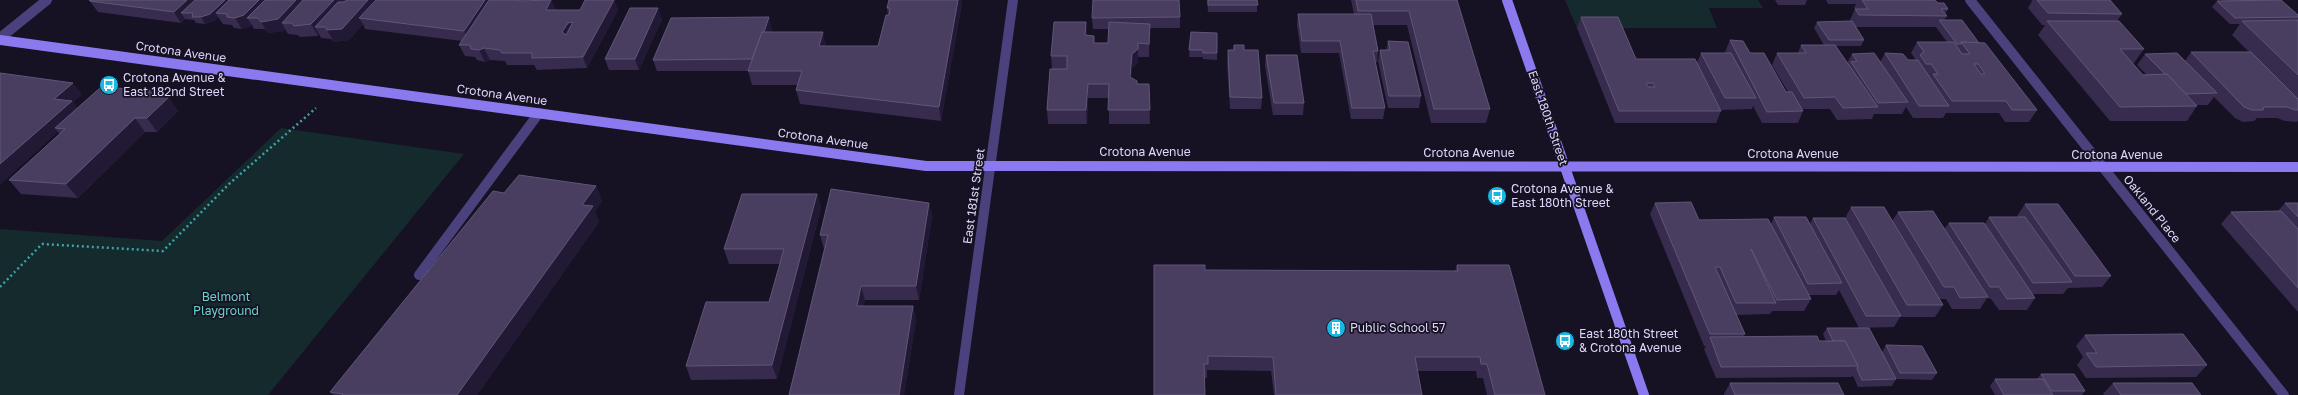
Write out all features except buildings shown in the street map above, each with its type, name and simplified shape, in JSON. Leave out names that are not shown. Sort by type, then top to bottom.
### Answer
[{"type":"street","points":[[0,39],[47,0]]},
{"type":"street","name":"East 181st Street","points":[[959,395],[992,165],[1013,0]]},
{"type":"street","name":"East 180th Street","points":[[1507,0],[1644,395]]},
{"type":"street","name":"Oakland Place","points":[[1970,0],[2284,395]]},
{"type":"street","name":"Crotona Avenue","points":[[0,39],[926,166],[2298,167]]},
{"type":"street","points":[[419,276],[539,113]]},
{"type":"path","points":[[0,287],[42,244],[163,251],[229,184],[316,108]]},
{"type":"green space","points":[[1565,0],[1758,0],[1763,8],[1709,8],[1717,28],[1577,28]]},
{"type":"green space","name":"Belmont Playground","points":[[281,128],[464,154],[268,395],[0,395],[0,229],[162,241]]},
{"type":"place","name":"Crotona Avenue & East 182nd Street","points":[[109,85]]},
{"type":"place","name":"Crotona Avenue & East 180th Street","points":[[1497,196]]},
{"type":"place","name":"Public School 57","points":[[1336,328]]},
{"type":"place","name":"East 180th Street & Crotona Avenue","points":[[1565,341]]}]
